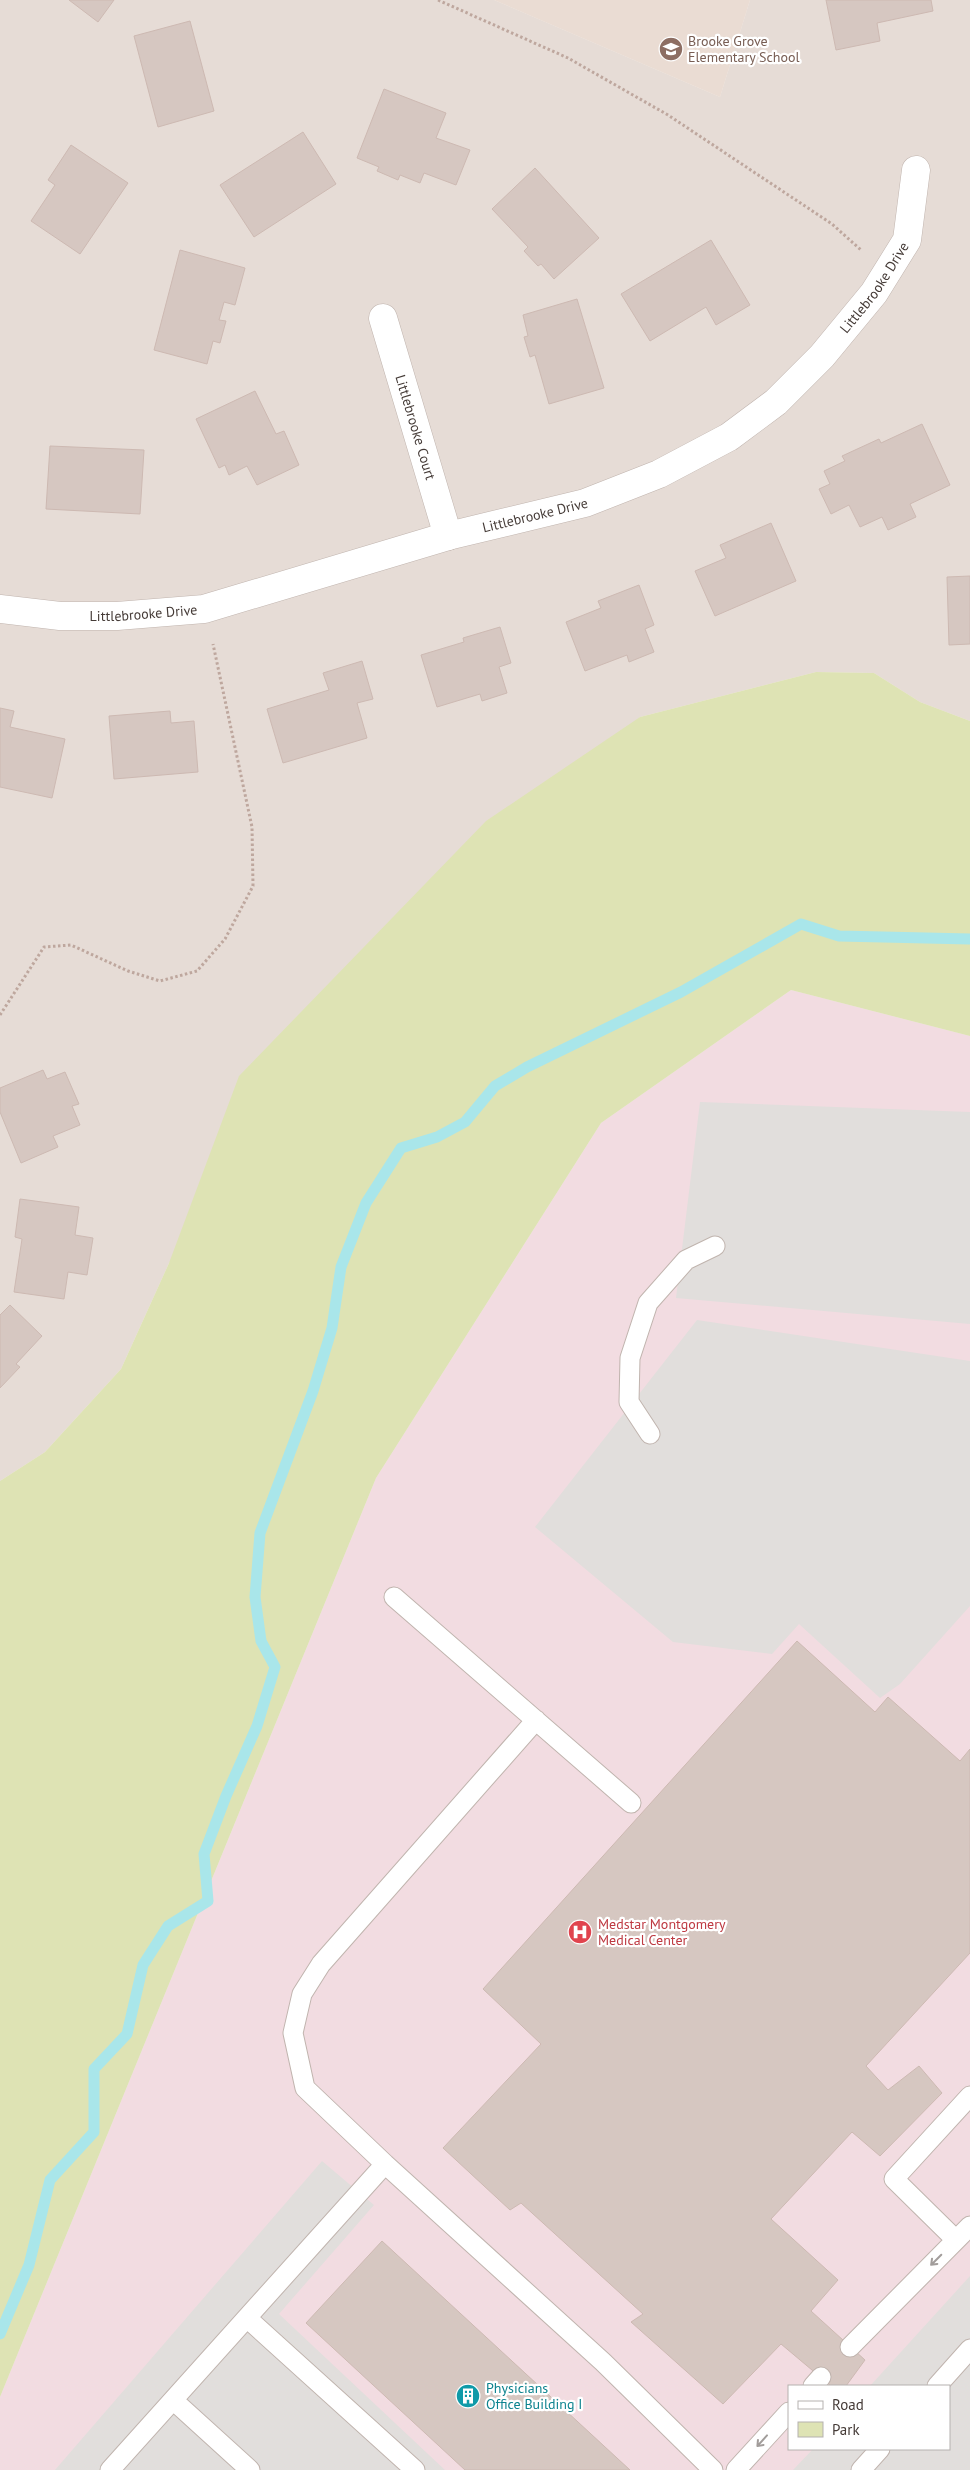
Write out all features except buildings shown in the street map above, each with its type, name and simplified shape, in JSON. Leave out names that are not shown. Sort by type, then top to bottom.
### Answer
[{"type":"street","name":"Littlebrooke Drive","points":[[0,609],[60,616],[117,616],[204,609],[448,536],[585,503],[659,474],[730,437],[776,402],[822,356],[874,293],[907,240],[916,170]]},
{"type":"street","name":"Littlebrooke Court","points":[[383,318],[448,536]]},
{"type":"lane","points":[[650,1434],[629,1402],[630,1358],[648,1303],[686,1260],[715,1246]]},
{"type":"lane","points":[[394,1597],[631,1803]]},
{"type":"lane","points":[[536,1720],[321,1964],[302,1994],[293,2033],[305,2088],[385,2164],[603,2362],[713,2470]]},
{"type":"lane","points":[[956,2240],[894,2179],[970,2096]]},
{"type":"lane","points":[[110,2470],[385,2164]]},
{"type":"lane","points":[[850,2347],[970,2226]]},
{"type":"lane","points":[[247,2318],[415,2470]]},
{"type":"lane","points":[[937,2385],[970,2349]]},
{"type":"lane","points":[[173,2400],[250,2470]]},
{"type":"lane","points":[[736,2470],[788,2413]]},
{"type":"lane","points":[[861,2470],[879,2450]]},
{"type":"path","points":[[438,0],[568,58],[668,115],[832,224],[886,273]]},
{"type":"path","points":[[0,1015],[44,947],[71,945],[128,971],[160,982],[197,971],[225,939],[253,886],[252,828],[213,644]]},
{"type":"shaded area","points":[[0,0],[494,0],[720,97],[750,0],[970,0],[970,721],[920,702],[874,673],[816,672],[640,717],[169,1263],[121,1369],[45,1452],[0,1481]]},
{"type":"shaded area","name":"Brooke Grove Elementary School","points":[[494,0],[750,0],[720,97]]},
{"type":"shaded area","name":"Medstar Montgomery Medical Center","points":[[791,990],[970,1036],[970,2470],[0,2470],[0,2397],[376,1478],[601,1123]]},
{"type":"shaded area","points":[[700,1102],[970,1112],[970,1324],[676,1298]]},
{"type":"shaded area","points":[[697,1320],[970,1361],[970,1606],[900,1684],[880,1698],[799,1624],[772,1654],[673,1642],[535,1527]]},
{"type":"shaded area","points":[[322,2161],[374,2205],[279,2314],[445,2470],[55,2470]]},
{"type":"shaded area","points":[[970,2276],[970,2470],[793,2470],[812,2450],[950,2450],[950,2385],[871,2385]]},
{"type":"green space","points":[[816,672],[874,673],[920,702],[970,721],[970,1036],[791,990],[601,1123],[376,1478],[0,2397],[0,1481],[45,1452],[121,1369],[169,1263],[239,1076],[486,821],[640,717]]},
{"type":"waterway","points":[[0,2334],[29,2265],[50,2180],[94,2132],[94,2069],[127,2034],[143,1965],[168,1926],[208,1901],[204,1854],[226,1796],[257,1726],[275,1667],[261,1641],[255,1597],[260,1533],[313,1391],[332,1328],[341,1267],[366,1203],[401,1148],[437,1137],[465,1122],[495,1086],[527,1067],[681,992],[801,924],[839,936],[970,939]]},
{"type":"place","name":"Brooke Grove Elementary School","points":[[671,49]]},
{"type":"place","name":"Medstar Montgomery Medical Center","points":[[580,1932]]},
{"type":"place","name":"Physicians Office Building I","points":[[468,2396]]}]
